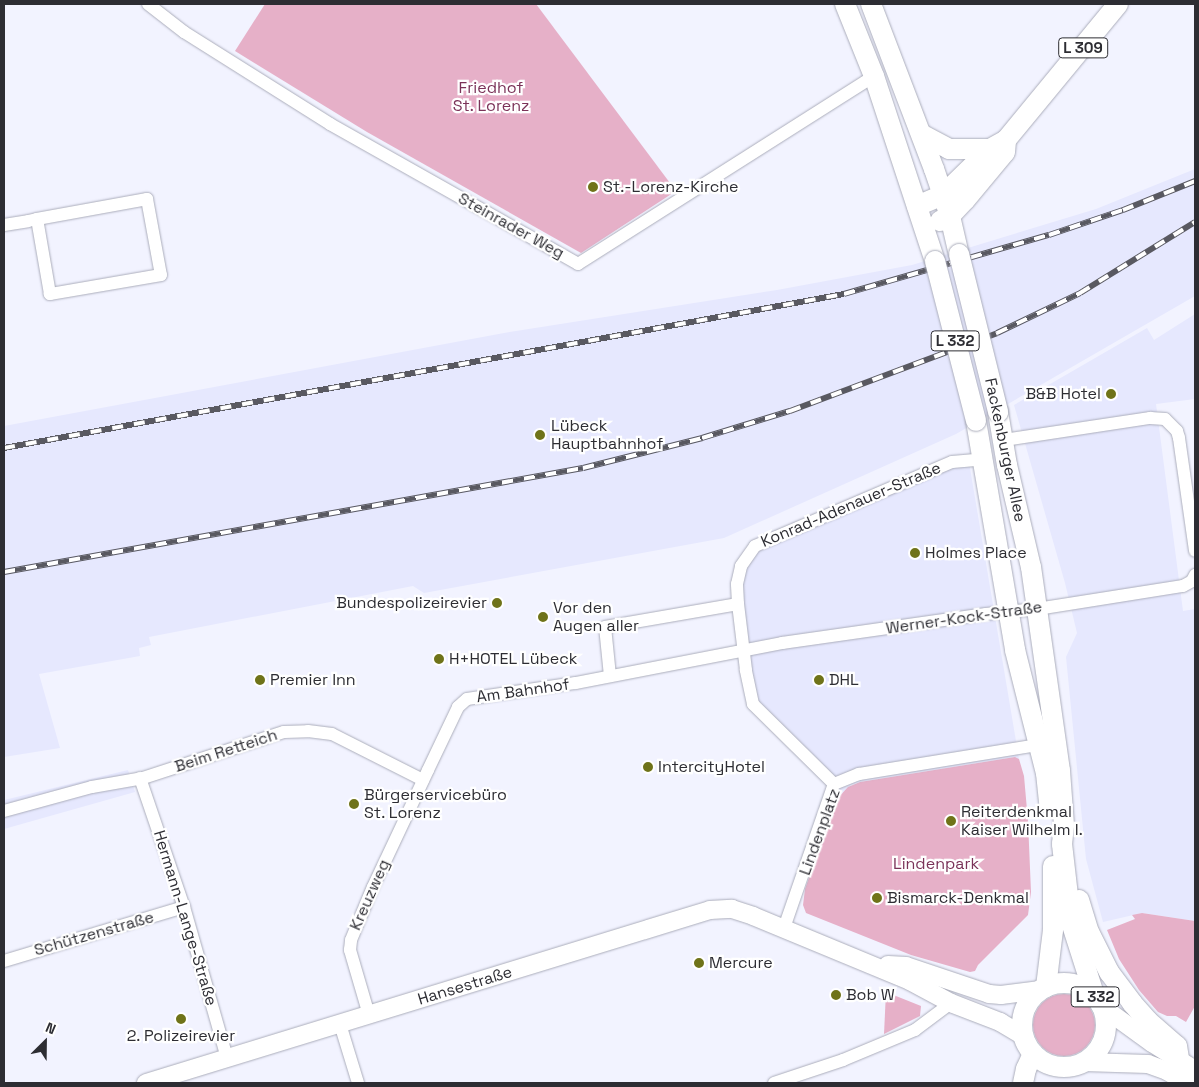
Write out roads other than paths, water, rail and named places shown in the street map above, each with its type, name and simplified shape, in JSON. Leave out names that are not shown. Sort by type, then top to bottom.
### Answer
[{"type":"main road","name":"Fackenburger Allee","points":[[845,4],[874,76],[935,260],[984,459],[1015,650],[1047,778],[1053,872],[1053,930],[1043,989]]},
{"type":"main road","name":"Fackenburger Allee","points":[[872,4],[950,216],[998,412],[1007,465],[1031,567],[1060,772],[1064,825],[1062,844],[1071,922],[1098,1001]]},
{"type":"main road","name":"L 309","points":[[918,206],[943,195],[998,144],[1118,4]]},
{"type":"main road","points":[[922,136],[949,149],[998,144]]},
{"type":"main road","name":"L 309","points":[[924,228],[950,216],[1005,152],[998,144]]},
{"type":"main road","points":[[1064,825],[1074,884],[1085,922],[1096,947],[1109,972],[1132,1003],[1148,1021],[1177,1046],[1183,1071]]},
{"type":"main road","name":"L 332","points":[[1043,989],[1059,984],[1072,984],[1084,989],[1098,1001],[1106,1022],[1104,1040],[1098,1050],[1084,1062],[1064,1068]]},
{"type":"main road","points":[[1023,1083],[1028,1045],[1024,1012],[1031,999],[1043,989]]},
{"type":"main road","points":[[1028,1045],[1047,1064],[1064,1068],[1050,1083]]},
{"type":"street","name":"Steinrader Weg","points":[[148,4],[184,32],[330,124],[578,264],[874,76]]},
{"type":"street","points":[[4,225],[37,219],[147,199],[160,276],[50,294],[37,219]]},
{"type":"street","points":[[1004,440],[1150,418],[1165,419],[1177,431],[1179,438],[1195,551]]},
{"type":"street","name":"Konrad-Adenauer-Straße","points":[[834,784],[753,704],[738,604],[737,584],[741,566],[755,546],[952,462],[984,459]]},
{"type":"street","name":"Werner-Kock-Straße","points":[[744,650],[1037,609],[1183,586],[1192,581],[1195,575]]},
{"type":"street","points":[[610,676],[605,627],[738,604]]},
{"type":"street","name":"Am Bahnhof","points":[[423,780],[458,707],[467,699],[610,676],[744,650]]},
{"type":"street","name":"Beim Retteich","points":[[4,811],[92,787],[140,778],[284,732],[308,731],[332,734],[423,780]]},
{"type":"street","name":"Lindenplatz","points":[[784,928],[834,784],[859,774],[1039,745]]},
{"type":"street","name":"Hermann-Lange-Straße","points":[[140,778],[184,907],[227,1058]]},
{"type":"street","name":"Kreuzweg","points":[[369,1015],[350,950],[351,940],[373,887],[423,780]]},
{"type":"street","name":"Schützenstraße","points":[[4,960],[184,907]]},
{"type":"street","name":"Hansestraße","points":[[146,1083],[710,910],[739,911],[784,928]]},
{"type":"street","points":[[784,928],[910,981],[951,1003],[1000,1022],[1028,1045]]},
{"type":"street","points":[[872,965],[906,966],[989,994],[1001,995],[1043,989]]},
{"type":"street","points":[[1098,1001],[1183,1071]]},
{"type":"street","points":[[774,1083],[843,1060],[915,1030],[951,1003]]},
{"type":"street","points":[[340,1024],[358,1083]]},
{"type":"street","points":[[1084,1062],[1139,1062],[1183,1071]]},
{"type":"railway","points":[[4,448],[844,294],[1049,235],[1123,210],[1195,181]]},
{"type":"railway","points":[[4,572],[583,468],[702,438],[790,411],[997,333],[1080,293],[1195,222]]},
{"type":"place","name":"St.-Lorenz-Kirche","points":[[593,187]]},
{"type":"place","name":"B&B Hotel","points":[[1111,394]]},
{"type":"place","name":"Lübeck Hauptbahnhof","points":[[540,435]]},
{"type":"place","name":"Holmes Place","points":[[915,553]]},
{"type":"place","name":"Bundespolizeirevier","points":[[497,603]]},
{"type":"place","name":"Vor den Augen aller","points":[[543,617]]},
{"type":"place","name":"H+HOTEL Lübeck","points":[[439,659]]},
{"type":"place","name":"Premier Inn","points":[[260,680]]},
{"type":"place","name":"DHL","points":[[819,680]]},
{"type":"place","name":"IntercityHotel","points":[[648,767]]},
{"type":"place","name":"Bürgerservicebüro St. Lorenz","points":[[354,804]]},
{"type":"place","name":"Reiterdenkmal Kaiser Wilhelm I.","points":[[951,821]]},
{"type":"place","name":"Bismarck-Denkmal","points":[[877,898]]},
{"type":"place","name":"Mercure","points":[[699,963]]},
{"type":"place","name":"Bob W","points":[[836,995]]},
{"type":"place","name":"2. Polizeirevier","points":[[181,1019]]},
{"type":"park label","name":"Friedhof St. Lorenz","points":[[491,97]]},
{"type":"park label","name":"Lindenpark","points":[[936,864]]}]
